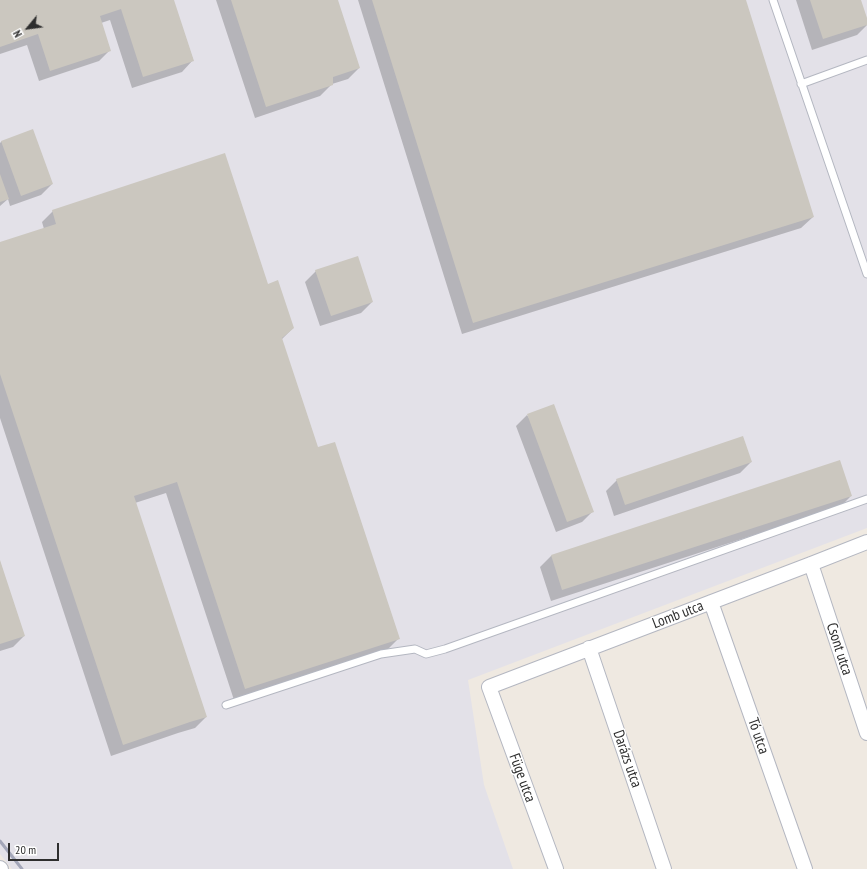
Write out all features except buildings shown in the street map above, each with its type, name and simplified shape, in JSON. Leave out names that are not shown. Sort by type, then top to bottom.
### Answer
[{"type":"street","name":"Lomb utca","points":[[488,687],[867,542]]},
{"type":"street","name":"Csont utca","points":[[811,564],[867,733]]},
{"type":"street","name":"Tó utca","points":[[711,602],[805,869]]},
{"type":"street","name":"Darázs utca","points":[[589,648],[664,869]]},
{"type":"street","name":"Füge utca","points":[[488,687],[556,869]]},
{"type":"lane","points":[[773,0],[867,274]]},
{"type":"lane","points":[[801,84],[867,60]]},
{"type":"lane","points":[[226,705],[381,654],[415,649],[426,654],[445,649],[867,499]]},
{"type":"shaded area","points":[[0,0],[867,0],[867,528],[468,680],[484,785],[513,869],[12,869],[0,854]]},
{"type":"railway","points":[[0,841],[22,869]]}]
